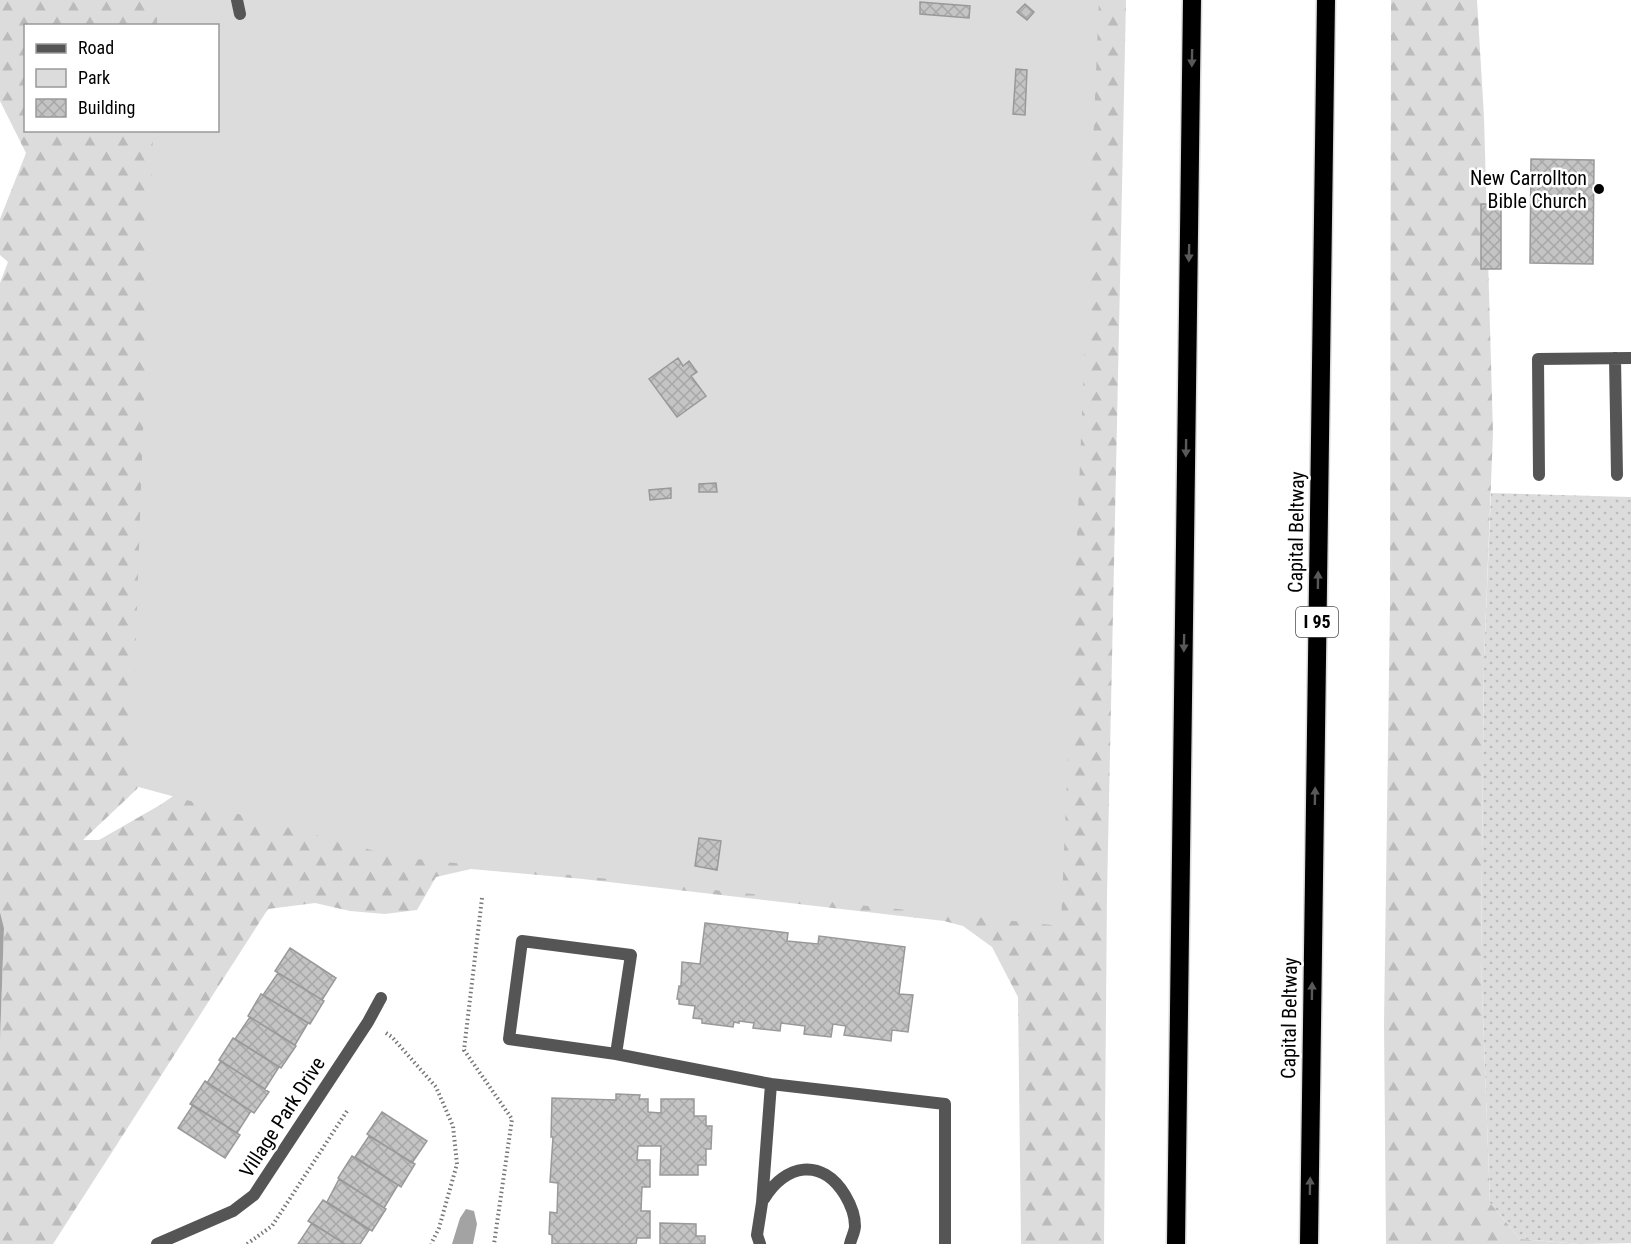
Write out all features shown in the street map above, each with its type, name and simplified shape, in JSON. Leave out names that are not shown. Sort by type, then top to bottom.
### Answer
[{"type":"highway","points":[[1176,1244],[1192,0]]},
{"type":"highway","name":"Capital Beltway","points":[[1309,1244],[1326,0]]},
{"type":"street","points":[[237,0],[240,14]]},
{"type":"street","points":[[1615,358],[1617,475]]},
{"type":"street","points":[[1539,475],[1538,359],[1631,358]]},
{"type":"street","points":[[616,1054],[631,955],[522,941],[509,1039],[616,1054],[771,1084],[945,1104],[945,1244]]},
{"type":"street","name":"Village Park Drive","points":[[157,1244],[233,1211],[254,1195],[368,1022],[381,998]]},
{"type":"street","points":[[760,1244],[757,1235],[762,1203],[771,1084]]},
{"type":"street","points":[[762,1203],[779,1179],[799,1169],[823,1172],[839,1185],[853,1209],[855,1227],[850,1244]]},
{"type":"path","points":[[483,898],[464,1050],[512,1119],[494,1244]]},
{"type":"path","points":[[368,1022],[392,1037],[436,1087],[453,1126],[457,1164],[439,1228],[431,1244]]},
{"type":"path","points":[[247,1244],[272,1226],[347,1111]]},
{"type":"green space","points":[[0,0],[191,0],[188,24],[24,24],[24,132],[178,132],[157,736],[137,789],[83,840],[99,840],[160,805],[229,758],[1037,0],[1126,0],[1107,894],[1104,1244],[1021,1244],[1018,997],[992,947],[963,926],[944,921],[583,879],[471,869],[436,877],[417,910],[385,914],[350,911],[315,903],[268,909],[53,1244],[0,1244],[0,1042],[4,928],[0,912],[0,283],[8,262],[0,255],[0,219],[26,153],[0,101]]},
{"type":"green space","points":[[158,0],[1099,0],[1061,926],[397,857],[131,785],[153,132],[219,132],[219,24],[157,24]]},
{"type":"green space","points":[[1391,0],[1477,0],[1484,117],[1493,433],[1484,660],[1481,961],[1490,1203],[1520,1239],[1580,1244],[1386,1244],[1384,1024],[1390,603]]},
{"type":"green space","points":[[1491,493],[1631,497],[1631,1243],[1580,1244],[1520,1239],[1490,1203],[1481,961],[1484,660]]},
{"type":"shaded area","points":[[0,912],[4,928],[0,1042]]},
{"type":"shaded area","points":[[466,1209],[474,1211],[477,1224],[473,1244],[452,1244],[460,1218]]},
{"type":"building","points":[[920,2],[970,6],[969,18],[920,14]]},
{"type":"building","points":[[1025,4],[1034,12],[1027,20],[1017,12]]},
{"type":"building","points":[[1016,69],[1027,70],[1025,115],[1013,114]]},
{"type":"building","points":[[1531,159],[1594,160],[1593,264],[1530,263]]},
{"type":"building","points":[[1481,204],[1501,204],[1501,269],[1481,269]]},
{"type":"building","points":[[678,358],[683,366],[689,361],[697,372],[691,376],[706,396],[677,417],[649,379]]},
{"type":"building","points":[[716,483],[717,492],[699,492],[699,484]]},
{"type":"building","points":[[671,488],[671,498],[650,500],[649,490]]},
{"type":"building","points":[[699,838],[721,841],[717,870],[695,866]]},
{"type":"building","points":[[705,923],[788,933],[787,941],[818,944],[819,936],[905,947],[899,994],[913,995],[908,1032],[892,1030],[891,1041],[844,1035],[846,1026],[833,1024],[831,1037],[804,1034],[805,1026],[781,1023],[780,1031],[753,1028],[754,1023],[739,1021],[739,1023],[734,1022],[733,1027],[702,1023],[702,1019],[693,1018],[695,1006],[679,1004],[679,999],[677,999],[679,986],[681,986],[682,962],[700,964]]},
{"type":"building","points":[[290,948],[336,978],[322,1000],[275,971]]},
{"type":"building","points":[[278,973],[324,1001],[310,1024],[263,995]]},
{"type":"building","points":[[261,994],[308,1023],[295,1045],[248,1016]]},
{"type":"building","points":[[250,1017],[296,1046],[281,1068],[235,1039]]},
{"type":"building","points":[[233,1038],[279,1067],[265,1089],[219,1060]]},
{"type":"building","points":[[221,1061],[269,1092],[254,1113],[207,1083]]},
{"type":"building","points":[[205,1081],[251,1111],[237,1133],[190,1104]]},
{"type":"building","points":[[616,1094],[640,1095],[639,1099],[648,1099],[648,1112],[661,1113],[661,1099],[694,1099],[694,1116],[706,1116],[706,1126],[712,1126],[711,1149],[706,1149],[706,1165],[698,1165],[698,1175],[660,1175],[661,1146],[638,1146],[637,1160],[650,1160],[650,1187],[642,1187],[641,1211],[650,1211],[650,1238],[637,1238],[636,1244],[552,1244],[552,1235],[549,1234],[550,1212],[557,1213],[558,1183],[550,1182],[553,1137],[551,1137],[552,1098],[616,1100]]},
{"type":"building","points":[[193,1105],[240,1135],[225,1158],[178,1128]]},
{"type":"building","points":[[382,1112],[427,1141],[412,1163],[367,1134]]},
{"type":"building","points":[[369,1136],[415,1164],[401,1187],[355,1157]]},
{"type":"building","points":[[352,1156],[398,1185],[384,1208],[338,1178]]},
{"type":"building","points":[[339,1179],[386,1209],[372,1231],[327,1202]]},
{"type":"building","points":[[323,1200],[369,1230],[360,1244],[345,1244],[308,1221]]},
{"type":"building","points":[[312,1223],[345,1244],[298,1244]]},
{"type":"building","points":[[660,1223],[696,1224],[696,1236],[705,1236],[705,1244],[660,1244]]},
{"type":"place","name":"New Carrollton Bible Church","points":[[1599,189]]}]
